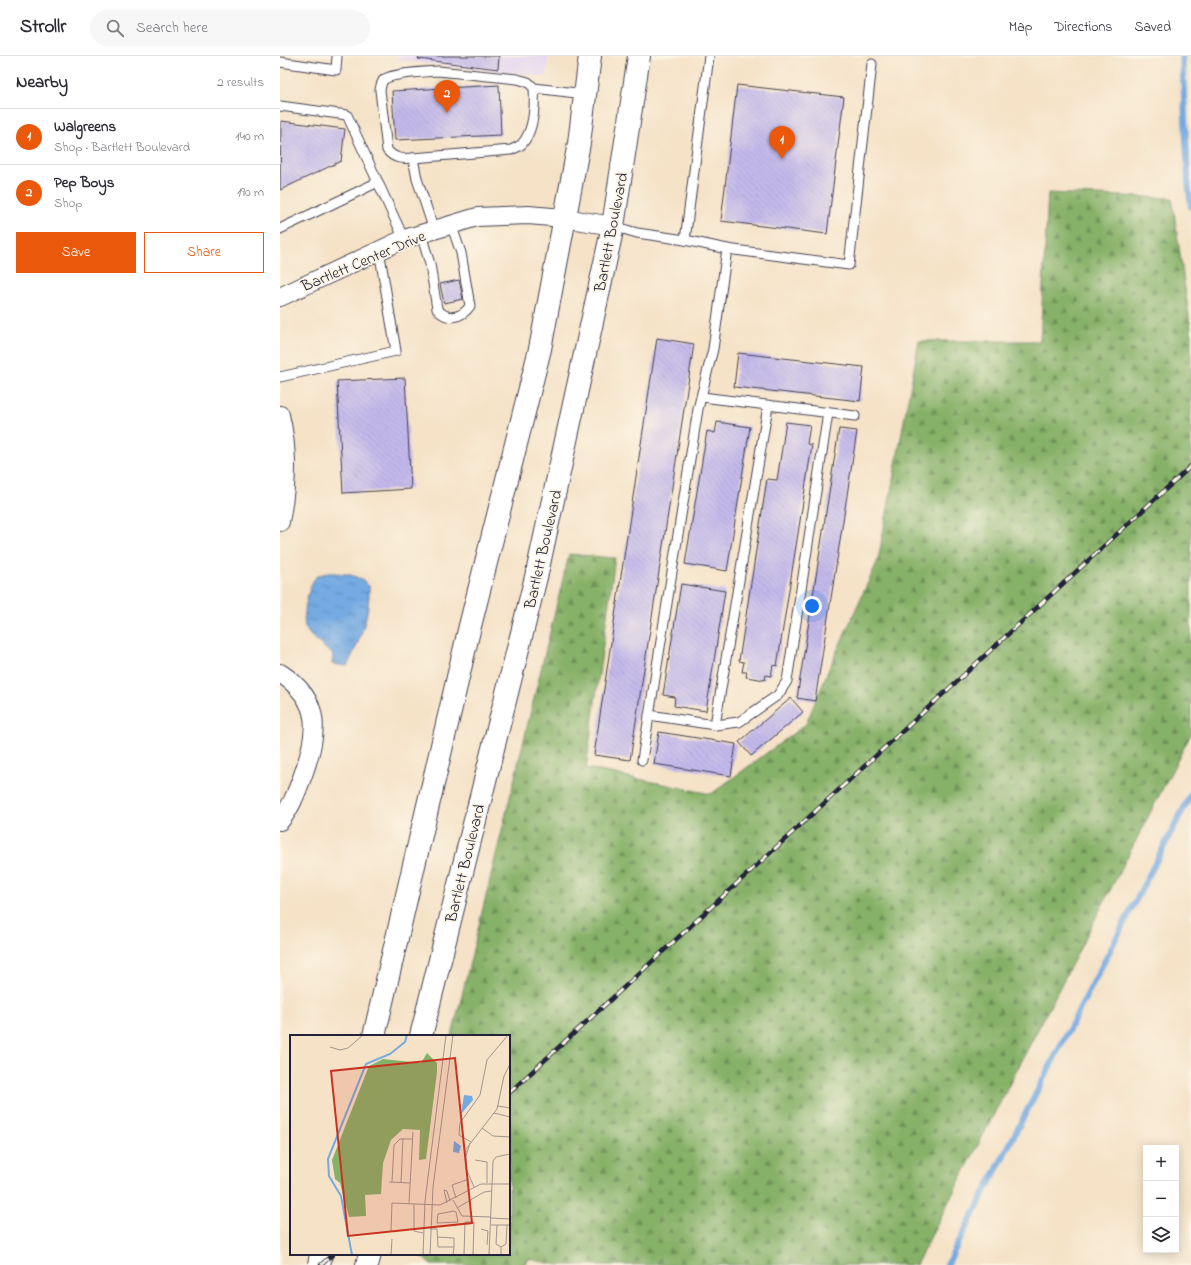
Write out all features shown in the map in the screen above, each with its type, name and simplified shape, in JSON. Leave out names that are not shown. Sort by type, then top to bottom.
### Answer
[{"type":"main road","points":[[374,1035],[468,634],[540,349],[579,143],[590,56]]},
{"type":"main road","name":"Bartlett Boulevard","points":[[421,1035],[537,574],[613,226],[639,56]]},
{"type":"main road","points":[[319,1265],[321,1255]]},
{"type":"main road","points":[[367,1265],[370,1255]]},
{"type":"street","name":"Bartlett Center Drive","points":[[280,296],[404,239],[477,217],[497,215],[528,215],[564,218],[613,226]]},
{"type":"street","points":[[280,415],[287,460],[286,484],[280,522]]},
{"type":"street","points":[[280,674],[306,696],[315,723],[310,755],[296,794],[280,821]]},
{"type":"lane","points":[[280,62],[336,70],[337,56]]},
{"type":"lane","points":[[684,240],[709,56]]},
{"type":"lane","points":[[613,226],[637,233],[684,240],[727,249],[849,265],[872,64]]},
{"type":"lane","points":[[534,88],[531,124],[527,136],[521,146],[511,150],[413,158],[396,158],[387,150],[380,90],[382,82],[386,78],[438,71],[517,79],[528,82],[534,88],[585,94]]},
{"type":"lane","points":[[280,106],[347,115],[404,239]]},
{"type":"lane","points":[[413,158],[428,232],[430,264],[437,309],[441,313],[448,316],[459,316],[465,313],[470,306],[461,253],[451,224]]},
{"type":"lane","points":[[280,229],[378,182]]},
{"type":"lane","points":[[642,760],[702,397],[713,349],[727,249]]},
{"type":"lane","points":[[280,377],[396,351],[379,250]]},
{"type":"lane","points":[[702,397],[828,414],[855,416]]},
{"type":"lane","points":[[714,726],[768,406]]},
{"type":"lane","points":[[649,715],[714,726],[739,722],[778,695],[787,681],[828,414]]},
{"type":"shaded area","points":[[398,56],[549,56],[546,77],[398,60]]},
{"type":"green space","points":[[1048,193],[1172,198],[1191,330],[1191,734],[916,1265],[558,1265],[529,1259],[524,1265],[431,1265],[420,1255],[510,1255],[510,1035],[452,1035],[569,554],[615,558],[586,768],[711,794],[806,724],[878,560],[919,341],[1040,341]]},
{"type":"water","points":[[331,573],[352,575],[361,579],[369,586],[368,607],[363,628],[347,666],[332,664],[333,655],[313,638],[307,630],[304,621],[305,608],[313,581],[319,575]]},
{"type":"building","points":[[419,56],[499,56],[498,69],[418,59]]},
{"type":"building","points":[[499,85],[501,135],[395,140],[392,91]]},
{"type":"building","points":[[737,85],[844,97],[827,234],[721,221]]},
{"type":"building","points":[[281,121],[345,129],[341,161],[280,190]]},
{"type":"building","points":[[459,280],[463,299],[444,303],[440,284]]},
{"type":"building","points":[[657,338],[694,344],[630,760],[594,755]]},
{"type":"building","points":[[738,353],[864,367],[860,401],[734,387]]},
{"type":"building","points":[[405,378],[411,489],[343,493],[337,381]]},
{"type":"building","points":[[717,422],[750,427],[727,571],[685,564],[707,431],[715,433]]},
{"type":"building","points":[[786,422],[810,425],[807,444],[812,445],[777,666],[773,665],[771,676],[766,675],[765,680],[746,677],[747,672],[742,672],[744,662],[739,661],[767,479],[777,480]]},
{"type":"building","points":[[839,429],[857,431],[815,701],[797,698]]},
{"type":"building","points":[[681,584],[725,591],[706,711],[674,706],[675,697],[663,695]]},
{"type":"building","points":[[791,698],[803,712],[751,756],[739,742]]},
{"type":"building","points":[[659,732],[736,744],[731,776],[654,764]]},
{"type":"waterway","points":[[1182,56],[1188,181],[1191,207]]},
{"type":"waterway","points":[[947,1265],[1191,794]]},
{"type":"railway","points":[[510,1092],[1191,466]]},
{"type":"railway","points":[[321,1265],[332,1255]]},
{"type":"place","name":"Pep Boys","points":[[447,113]]},
{"type":"place","name":"Walgreens","points":[[782,159]]}]
